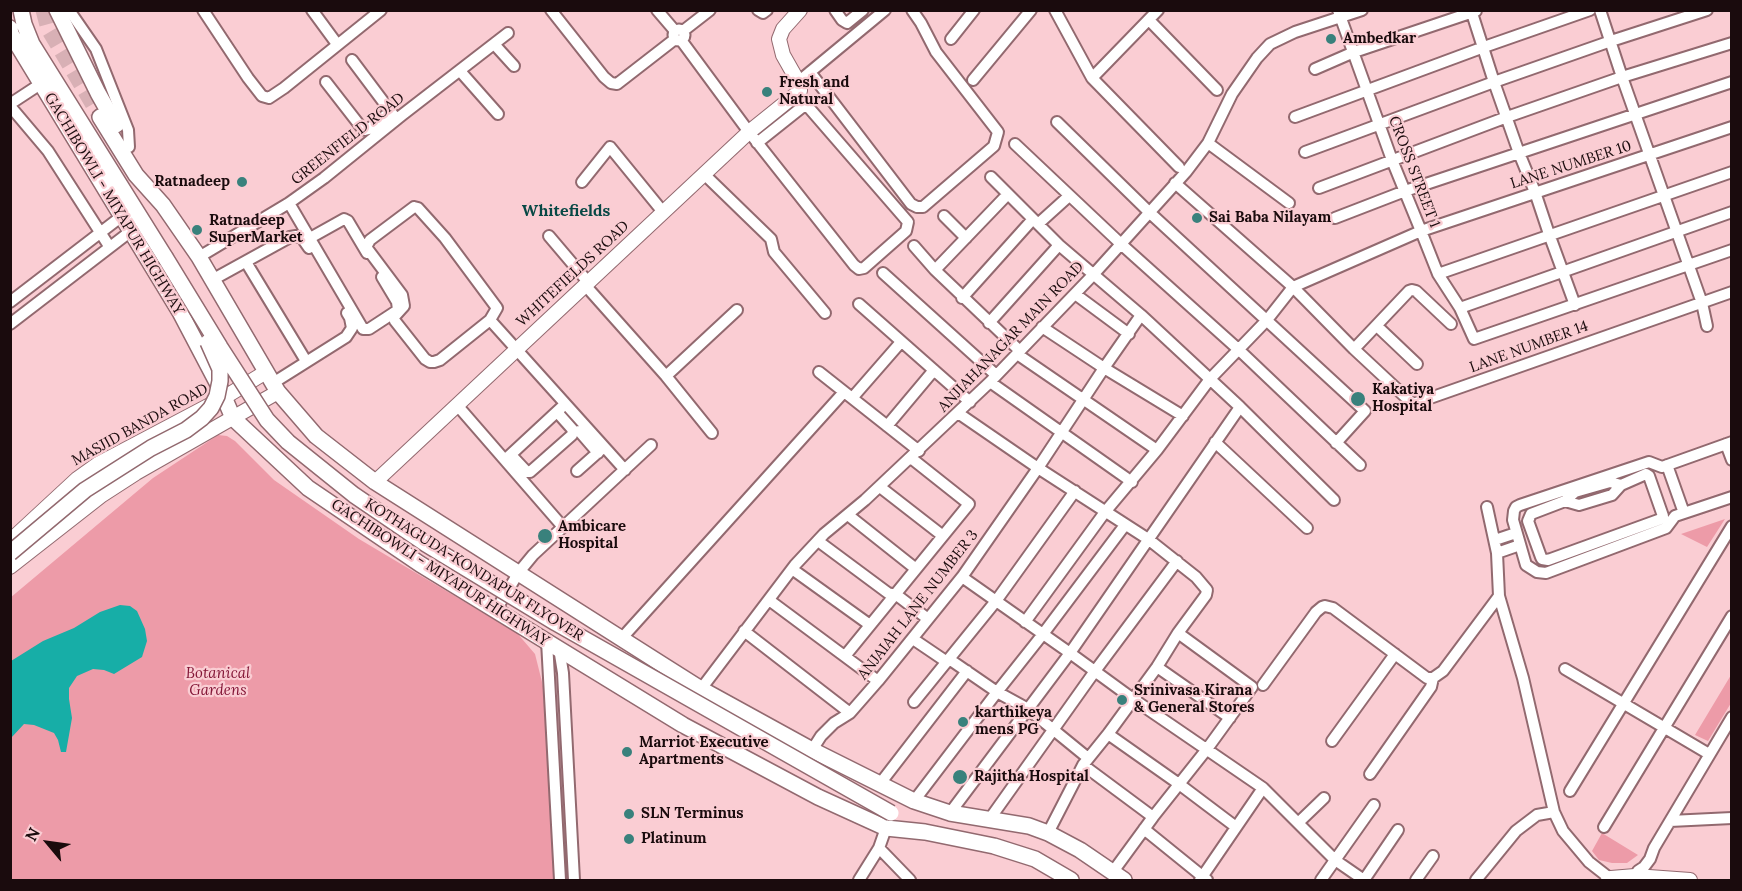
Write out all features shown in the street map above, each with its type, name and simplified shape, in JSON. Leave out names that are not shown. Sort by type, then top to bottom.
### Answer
[{"type":"main road","name":"KOTHAGUDA-KONDAPUR FLYOVER","points":[[21,10],[32,44],[220,347],[267,420],[288,442],[354,495],[426,544],[889,820],[925,832],[994,846],[1035,859],[1071,880]]},
{"type":"main road","points":[[57,10],[98,93],[138,163],[136,175]]},
{"type":"main road","points":[[800,10],[783,29],[778,39],[800,92]]},
{"type":"main road","name":"GACHIBOWLI - MIYAPUR HIGHWAY","points":[[10,28],[11,34],[180,312],[225,397],[233,418],[308,488],[420,564],[683,725],[818,797],[889,820]]},
{"type":"main road","name":"WHITEFIELDS ROAD","points":[[375,482],[704,174],[753,138],[800,92]]},
{"type":"main road","points":[[100,117],[136,175],[163,205],[199,257],[272,382],[316,436],[375,482],[701,689],[812,750],[914,801],[950,813],[1029,826],[1048,833],[1080,850],[1118,877]]},
{"type":"main road","name":"KOTHAGUDA-KONDAPUR FLYOVER","points":[[10,553],[85,490],[151,448],[186,430],[211,408],[217,396],[220,369],[165,256]]},
{"type":"main road","points":[[10,567],[102,495],[233,418],[272,382]]},
{"type":"main road","name":"MASJID BANDA ROAD","points":[[10,540],[77,479],[98,464],[225,397],[272,382]]},
{"type":"main road","points":[[1610,880],[1636,876],[1690,880]]},
{"type":"street","points":[[69,10],[96,49],[128,130],[129,147]]},
{"type":"street","points":[[203,10],[248,78],[262,96],[269,98],[381,10]]},
{"type":"street","points":[[312,10],[338,44]]},
{"type":"street","points":[[551,10],[604,77],[611,83],[617,84],[710,10]]},
{"type":"street","points":[[657,10],[679,35],[753,138],[854,265],[859,268],[864,268],[906,231],[908,222],[800,92],[812,75],[885,10]]},
{"type":"street","points":[[758,10],[764,13],[767,10]]},
{"type":"street","points":[[835,10],[847,23],[862,10]]},
{"type":"street","points":[[812,75],[911,204],[923,207],[994,146],[998,132],[936,52],[912,10]]},
{"type":"street","points":[[951,39],[974,10]]},
{"type":"street","points":[[973,80],[1031,10]]},
{"type":"street","points":[[1055,10],[1092,78],[1179,167]]},
{"type":"street","points":[[1092,78],[1158,10]]},
{"type":"street","name":"ANJIAHANAGAR MAIN ROAD","points":[[701,689],[792,569],[818,541],[915,455],[970,402],[1093,275],[1175,183],[1208,143],[1232,94],[1257,58],[1270,44],[1340,14],[1362,10]]},
{"type":"street","points":[[1295,117],[1590,10]]},
{"type":"street","points":[[1600,10],[1677,231],[1707,326]]},
{"type":"street","points":[[1305,152],[1494,82],[1707,10]]},
{"type":"street","points":[[1315,69],[1354,52],[1473,11],[1494,82],[1575,305],[1731,250]]},
{"type":"street","name":"CROSS STREET 1","points":[[1340,14],[1392,160],[1438,273],[1460,308],[1474,339],[1575,305]]},
{"type":"street","points":[[1149,20],[1216,90]]},
{"type":"street","name":"GREENFIELD ROAD","points":[[199,257],[289,203],[332,172],[391,118],[460,71],[508,33]]},
{"type":"street","points":[[1319,188],[1507,117],[1622,77],[1731,43]]},
{"type":"street","points":[[494,44],[514,66]]},
{"type":"street","points":[[326,82],[365,130],[391,118],[352,60]]},
{"type":"street","points":[[460,71],[498,114]]},
{"type":"street","points":[[1335,218],[1405,191],[1731,82]]},
{"type":"street","points":[[42,83],[10,105],[48,151],[109,246]]},
{"type":"street","points":[[1057,122],[1149,212],[1365,411],[1336,443]]},
{"type":"street","name":"LANE NUMBER 10","points":[[1293,287],[1421,231],[1731,127]]},
{"type":"street","points":[[1208,143],[1289,203]]},
{"type":"street","points":[[1015,144],[1360,465]]},
{"type":"street","points":[[582,182],[610,147],[663,212]]},
{"type":"street","points":[[1438,273],[1731,172]]},
{"type":"street","points":[[704,174],[771,239],[774,252],[825,313]]},
{"type":"street","points":[[991,177],[1059,245],[1141,315],[1240,407],[1334,500]]},
{"type":"street","points":[[1175,183],[1293,287],[1354,349],[1412,290],[1416,291],[1451,324]]},
{"type":"street","points":[[935,270],[1008,194]]},
{"type":"street","points":[[962,298],[1035,222],[1069,196]]},
{"type":"street","points":[[289,203],[361,327],[369,329],[398,310],[397,302],[346,219],[310,238]]},
{"type":"street","points":[[414,207],[418,208],[446,238],[495,305],[496,311],[490,320],[440,360],[430,362],[425,359],[395,321],[394,317],[404,306],[402,295],[367,250],[367,244],[414,207]]},
{"type":"street","points":[[1460,308],[1731,212]]},
{"type":"street","points":[[10,302],[122,216]]},
{"type":"street","points":[[944,216],[966,238]]},
{"type":"street","points":[[10,324],[131,231]]},
{"type":"street","points":[[212,280],[290,237],[296,236],[302,238],[306,244],[350,318],[352,328],[346,337],[272,382]]},
{"type":"street","points":[[549,236],[586,284],[712,433]]},
{"type":"street","points":[[989,323],[1059,245]]},
{"type":"street","points":[[914,246],[962,298],[1019,352],[1157,450]]},
{"type":"street","points":[[246,262],[306,361]]},
{"type":"street","points":[[883,273],[993,378],[1062,432],[1132,482]]},
{"type":"street","points":[[1025,622],[1105,512],[1132,482],[1210,379],[1267,320],[1293,287]]},
{"type":"street","name":"LANE NUMBER 14","points":[[1354,349],[1413,404],[1731,292]]},
{"type":"street","points":[[1075,294],[1129,334]]},
{"type":"street","points":[[859,304],[970,402]]},
{"type":"street","points":[[666,376],[737,310]]},
{"type":"street","name":"ANJAIAH LANE NUMBER 3","points":[[812,750],[827,729],[850,713],[878,681],[962,577],[1141,315]]},
{"type":"street","points":[[490,320],[561,408],[600,449],[625,470]]},
{"type":"street","points":[[1377,326],[1417,364]]},
{"type":"street","points":[[1042,327],[1183,416]]},
{"type":"street","points":[[622,638],[848,394],[901,342]]},
{"type":"street","points":[[887,426],[934,370]]},
{"type":"street","points":[[819,372],[887,426],[969,504],[845,656]]},
{"type":"street","points":[[457,405],[508,457],[527,472],[530,472],[572,435],[573,430],[561,408]]},
{"type":"street","points":[[950,813],[1070,653],[1240,407]]},
{"type":"street","points":[[508,457],[561,408]]},
{"type":"street","points":[[958,413],[1148,539],[1196,577],[1206,590],[1206,595],[1157,667],[1108,734],[1085,761],[1048,833]]},
{"type":"street","points":[[524,482],[582,429]]},
{"type":"street","points":[[1215,442],[1307,528]]},
{"type":"street","points":[[1565,501],[1579,505],[1612,495],[1621,484],[1648,474],[1663,518],[1546,573],[1537,572],[1526,564],[1516,533],[1513,515],[1516,507],[1587,486],[1649,462],[1662,467],[1729,443],[1731,460]]},
{"type":"street","points":[[496,610],[519,572],[533,555],[651,446]]},
{"type":"street","points":[[577,471],[600,449]]},
{"type":"street","points":[[508,457],[524,482],[563,527]]},
{"type":"street","points":[[1667,465],[1684,513]]},
{"type":"street","points":[[1621,484],[1610,482],[1587,486],[1575,492],[1565,501],[1533,512],[1528,521],[1542,559],[1548,560],[1596,549],[1666,528],[1675,516],[1731,497]]},
{"type":"street","points":[[880,487],[943,536]]},
{"type":"street","points":[[914,702],[996,602],[1075,491]]},
{"type":"street","points":[[1487,507],[1497,553],[1499,596],[1523,678],[1554,812],[1563,831],[1589,862],[1610,880]]},
{"type":"street","points":[[848,515],[916,568]]},
{"type":"street","points":[[914,801],[1125,525]]},
{"type":"street","points":[[1570,791],[1731,526]]},
{"type":"street","points":[[1495,540],[1516,533]]},
{"type":"street","points":[[818,541],[888,593],[928,619]]},
{"type":"street","points":[[1497,553],[1520,545]]},
{"type":"street","points":[[989,820],[1177,561]]},
{"type":"street","points":[[792,569],[870,625]]},
{"type":"street","points":[[962,577],[1263,788],[1335,860],[1364,880],[1398,830]]},
{"type":"street","points":[[1263,685],[1322,607],[1333,608],[1427,678],[1433,678],[1443,671],[1499,596]]},
{"type":"street","points":[[769,600],[878,681]]},
{"type":"street","points":[[1604,827],[1731,616]]},
{"type":"street","points":[[744,631],[850,713]]},
{"type":"street","points":[[1118,877],[1153,817],[1207,749],[1251,687],[1178,633]]},
{"type":"street","points":[[913,639],[1028,709],[1085,761],[1153,817]]},
{"type":"street","points":[[553,645],[560,880]]},
{"type":"street","points":[[553,645],[563,673],[574,880]]},
{"type":"street","points":[[1332,741],[1395,654]]},
{"type":"street","points":[[1157,667],[1230,718]]},
{"type":"street","points":[[1565,669],[1709,754]]},
{"type":"street","points":[[879,785],[967,671]]},
{"type":"street","points":[[1370,774],[1431,687],[1433,678]]},
{"type":"street","points":[[1636,876],[1644,867],[1731,717]]},
{"type":"street","points":[[1108,734],[1236,827]]},
{"type":"street","points":[[1144,830],[1203,879],[1263,788]]},
{"type":"street","points":[[1298,823],[1324,798]]},
{"type":"street","points":[[1321,880],[1374,805]]},
{"type":"street","points":[[1476,880],[1516,831],[1537,815],[1554,812]]},
{"type":"street","points":[[1670,821],[1731,818]]},
{"type":"street","points":[[859,880],[879,848],[889,820]]},
{"type":"street","points":[[879,848],[910,880]]},
{"type":"street","points":[[1416,880],[1433,856]]},
{"type":"green space","name":"Botanical Gardens","points":[[218,435],[227,436],[235,441],[274,480],[359,539],[517,633],[535,654],[543,686],[555,880],[11,880],[10,598],[153,478]]},
{"type":"green space","points":[[1725,519],[1707,547],[1681,534]]},
{"type":"green space","points":[[1731,675],[1731,703],[1708,741],[1695,735]]},
{"type":"green space","points":[[1602,833],[1638,855],[1627,863],[1599,860],[1592,851]]},
{"type":"water","points":[[120,605],[130,606],[137,611],[145,629],[147,641],[142,657],[114,674],[93,669],[77,676],[69,688],[72,718],[66,752],[61,752],[54,733],[34,725],[24,724],[11,738],[11,661],[43,641],[74,628],[100,612]]},
{"type":"tunnel","points":[[43,10],[48,29],[100,117]]},
{"type":"place","name":"Ambedkar","points":[[1331,39]]},
{"type":"place","name":"Fresh and Natural","points":[[767,92]]},
{"type":"place","name":"Ratnadeep","points":[[242,182]]},
{"type":"place","name":"Sai Baba Nilayam","points":[[1197,218]]},
{"type":"place","name":"Ratnadeep SuperMarket","points":[[197,230]]},
{"type":"place","name":"Kakatiya Hospital","points":[[1358,399]]},
{"type":"place","name":"Ambicare Hospital","points":[[545,536]]},
{"type":"place","name":"Srinivasa Kirana & General Stores","points":[[1122,700]]},
{"type":"place","name":"karthikeya mens PG","points":[[963,722]]},
{"type":"place","name":"Marriot Executive Apartments","points":[[627,752]]},
{"type":"place","name":"Rajitha Hospital","points":[[960,777]]},
{"type":"place","name":"SLN Terminus","points":[[629,814]]},
{"type":"place","name":"Platinum","points":[[629,839]]},
{"type":"district","name":"Whitefields","points":[[566,211]]}]
